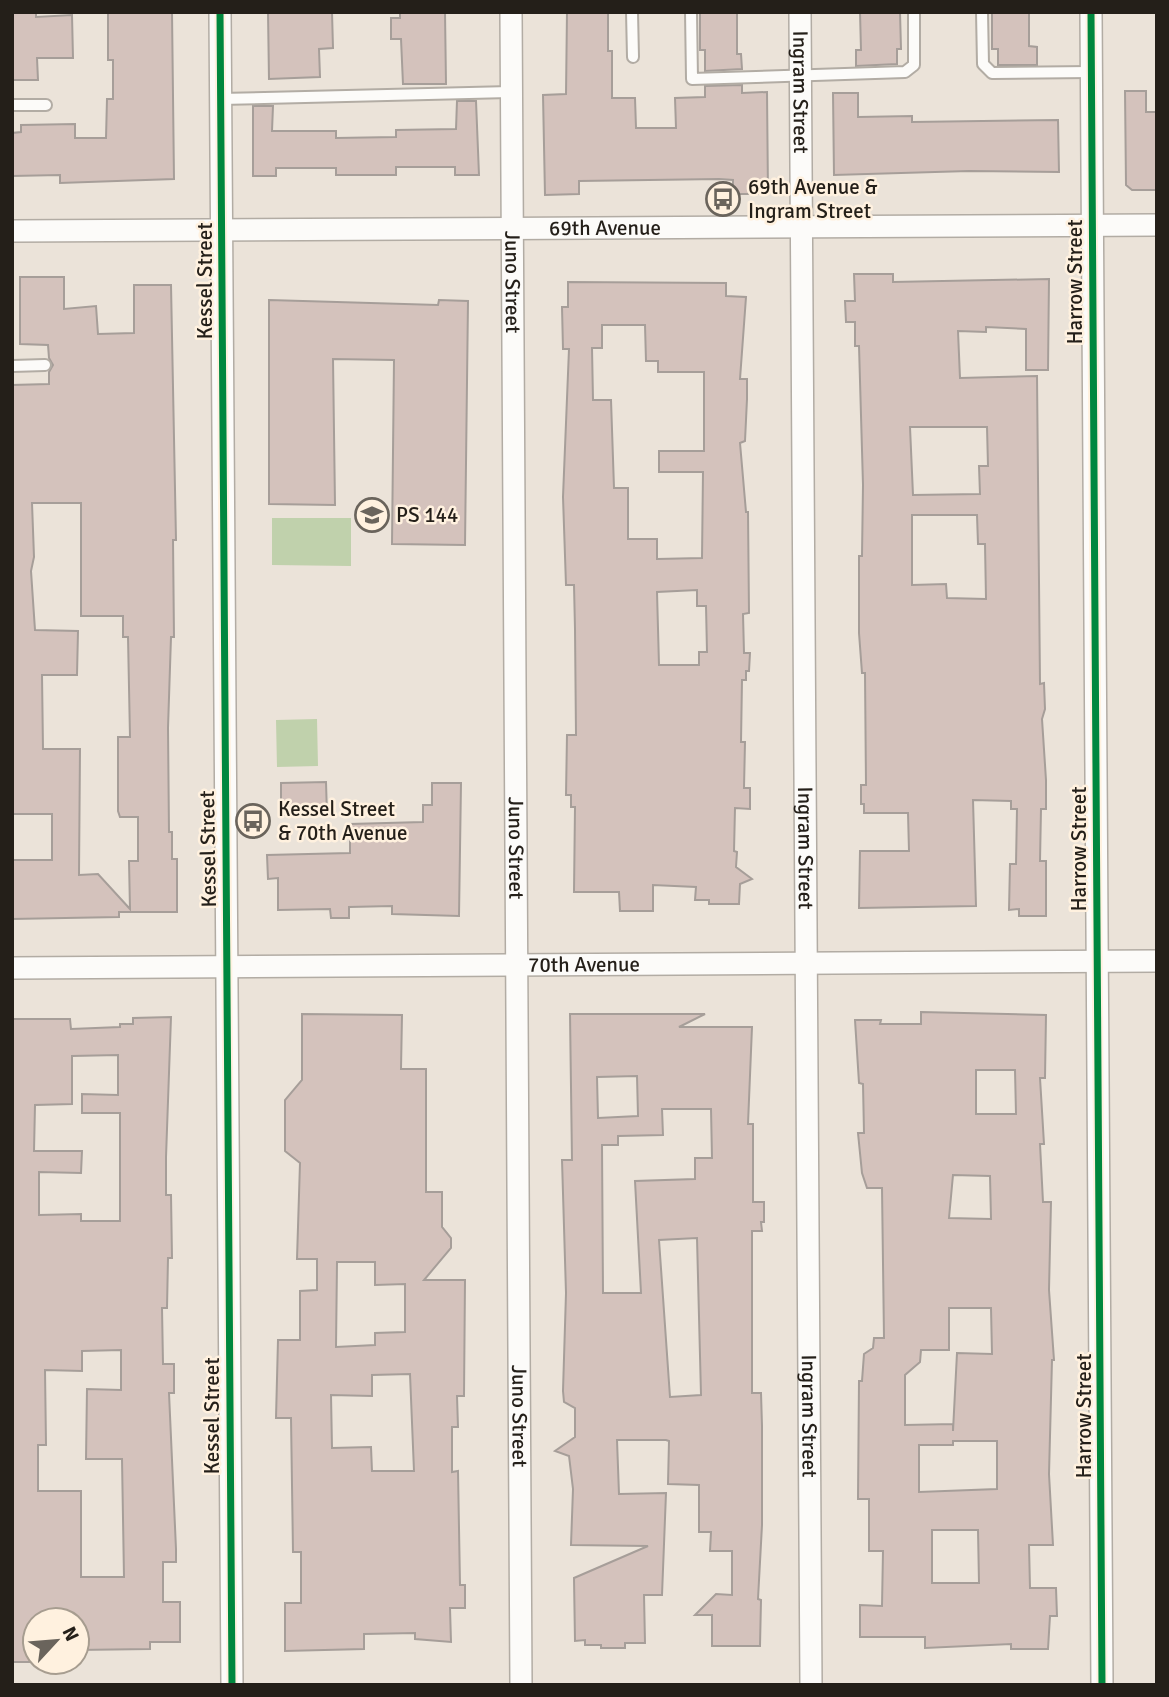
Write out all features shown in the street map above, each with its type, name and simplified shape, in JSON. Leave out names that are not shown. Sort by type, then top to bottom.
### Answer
[{"type":"street","name":"Kessel Street","points":[[220,12],[232,1685]]},
{"type":"street","name":"Juno Street","points":[[511,12],[521,1685]]},
{"type":"street","name":"Ingram Street","points":[[800,12],[811,1685]]},
{"type":"street","name":"Harrow Street","points":[[1091,12],[1102,1685]]},
{"type":"street","name":"69th Avenue","points":[[12,232],[1157,225]]},
{"type":"street","name":"70th Avenue","points":[[12,968],[1157,961]]},
{"type":"lane","points":[[632,12],[633,57]]},
{"type":"lane","points":[[691,12],[692,79],[905,72],[914,65],[914,12]]},
{"type":"lane","points":[[982,12],[983,64],[992,73],[1091,72]]},
{"type":"lane","points":[[220,99],[511,92]]},
{"type":"lane","points":[[12,105],[46,105]]},
{"type":"lane","points":[[12,366],[45,365]]},
{"type":"green space","points":[[272,518],[351,518],[351,566],[272,565]]},
{"type":"green space","points":[[317,719],[318,766],[277,767],[276,720]]},
{"type":"building","points":[[12,12],[36,12],[36,17],[72,15],[73,58],[37,58],[38,80],[12,80]]},
{"type":"building","points":[[108,12],[172,12],[174,179],[60,183],[60,175],[12,176],[12,133],[21,132],[21,125],[75,124],[75,138],[106,138],[107,99],[113,99],[113,60],[108,60]]},
{"type":"building","points":[[268,12],[332,12],[333,48],[319,49],[320,77],[269,79]]},
{"type":"building","points":[[400,12],[445,12],[446,84],[403,84],[401,39],[391,39],[391,18],[400,18]]},
{"type":"building","points":[[567,12],[608,12],[608,51],[612,51],[612,98],[635,98],[636,128],[676,128],[675,98],[705,97],[705,86],[742,85],[742,93],[767,92],[768,194],[733,194],[733,180],[719,179],[579,181],[579,194],[545,195],[543,95],[566,94]]},
{"type":"building","points":[[700,12],[737,12],[737,54],[741,54],[742,69],[705,71],[705,50],[700,50]]},
{"type":"building","points":[[860,12],[900,12],[901,49],[897,49],[897,64],[856,66],[856,50],[861,50]]},
{"type":"building","points":[[992,12],[1029,12],[1029,46],[1037,47],[1037,65],[998,65],[998,49],[992,49]]},
{"type":"building","points":[[1125,91],[1146,91],[1146,112],[1157,112],[1157,190],[1132,190],[1126,185]]},
{"type":"building","points":[[833,93],[858,93],[858,117],[912,116],[912,122],[1058,120],[1059,172],[969,171],[834,175]]},
{"type":"building","points":[[457,101],[476,101],[479,175],[455,175],[455,167],[396,167],[396,175],[336,175],[336,168],[276,168],[276,176],[253,176],[253,106],[273,106],[272,131],[336,131],[336,138],[396,137],[396,130],[456,129]]},
{"type":"building","points":[[854,274],[893,274],[893,282],[1049,279],[1048,370],[1026,370],[1026,329],[986,327],[986,332],[958,331],[960,378],[1037,376],[1040,684],[1044,683],[1045,709],[1042,719],[1046,780],[1046,809],[1041,809],[1040,861],[1046,861],[1046,916],[1019,916],[1019,909],[1009,910],[1010,864],[1016,864],[1017,809],[1011,809],[1011,801],[973,800],[976,906],[859,908],[860,851],[909,851],[908,813],[864,813],[864,804],[861,804],[861,785],[866,785],[865,673],[862,673],[859,633],[863,485],[859,346],[855,346],[855,322],[846,322],[845,301],[855,301]],"holes":[[[910,427],[987,427],[988,466],[979,466],[980,494],[913,495]],[[912,515],[977,515],[978,544],[985,544],[986,599],[947,598],[946,584],[912,585]]]},
{"type":"building","points":[[20,277],[64,277],[64,309],[96,306],[98,334],[134,333],[134,285],[171,285],[176,540],[173,540],[174,637],[171,637],[168,728],[169,832],[172,832],[172,859],[177,859],[177,912],[119,912],[119,917],[12,919],[12,860],[52,860],[52,814],[12,814],[12,385],[49,384],[49,372],[53,365],[49,358],[48,345],[20,344]],"holes":[[[32,503],[81,503],[81,616],[123,616],[123,637],[128,637],[130,737],[118,737],[118,811],[120,817],[138,817],[138,861],[129,861],[130,909],[98,874],[79,875],[80,749],[43,749],[42,675],[77,675],[78,631],[35,630],[31,571],[34,557]]]},
{"type":"building","points":[[568,282],[726,283],[726,296],[746,297],[740,379],[747,379],[747,399],[745,441],[740,443],[748,512],[749,613],[743,614],[744,653],[750,653],[749,671],[746,671],[746,680],[742,680],[741,742],[745,742],[744,788],[750,788],[750,809],[735,808],[734,851],[737,852],[736,867],[752,879],[740,884],[739,904],[709,904],[709,900],[695,900],[696,887],[653,885],[653,911],[620,911],[619,892],[574,892],[575,807],[571,807],[571,795],[566,795],[567,735],[576,735],[574,585],[566,585],[563,497],[569,349],[563,349],[562,307],[568,307]],"holes":[[[602,325],[645,325],[646,361],[658,361],[658,372],[704,372],[704,451],[659,451],[659,472],[703,472],[702,558],[657,559],[657,539],[628,539],[628,488],[614,488],[611,400],[593,400],[592,348],[602,348]],[[697,590],[697,606],[706,606],[707,652],[699,652],[699,665],[659,665],[657,592]]]},
{"type":"building","points":[[269,300],[438,305],[439,300],[468,301],[465,545],[392,544],[394,360],[333,359],[335,505],[269,504]]},
{"type":"building","points":[[326,782],[327,815],[281,815],[281,783]]},
{"type":"building","points":[[432,783],[461,783],[459,916],[392,914],[392,906],[349,907],[349,918],[331,918],[330,909],[278,910],[278,878],[268,879],[267,855],[350,853],[350,824],[423,822],[423,805],[432,805]]},
{"type":"building","points":[[921,1012],[1046,1015],[1045,1078],[1040,1078],[1044,1144],[1040,1144],[1043,1202],[1051,1202],[1049,1290],[1054,1360],[1049,1474],[1053,1545],[1029,1545],[1030,1588],[1056,1588],[1057,1616],[1050,1616],[1048,1649],[1011,1649],[1011,1644],[925,1648],[925,1637],[860,1637],[860,1605],[882,1606],[883,1551],[869,1551],[869,1499],[858,1499],[859,1381],[862,1381],[864,1354],[873,1348],[874,1338],[884,1338],[882,1188],[867,1188],[862,1173],[858,1133],[864,1133],[863,1084],[859,1083],[855,1020],[881,1020],[880,1024],[921,1024]],"holes":[[[976,1070],[1015,1070],[1016,1114],[976,1114]],[[953,1175],[990,1176],[991,1219],[949,1218]],[[949,1308],[991,1308],[992,1354],[957,1353],[953,1431],[953,1424],[905,1425],[905,1375],[920,1362],[921,1350],[949,1350]],[[953,1441],[997,1441],[997,1489],[919,1492],[919,1445],[953,1445]],[[932,1530],[978,1530],[979,1583],[932,1583]]]},
{"type":"building","points":[[302,1014],[402,1015],[401,1069],[426,1069],[426,1192],[442,1192],[442,1227],[451,1238],[451,1248],[424,1280],[465,1280],[464,1396],[457,1396],[458,1427],[452,1427],[452,1472],[458,1471],[460,1585],[465,1585],[465,1608],[450,1608],[451,1642],[415,1639],[415,1633],[364,1634],[364,1649],[285,1651],[285,1603],[301,1603],[301,1552],[293,1552],[291,1418],[276,1418],[278,1340],[300,1340],[300,1291],[317,1290],[317,1259],[297,1259],[300,1163],[285,1151],[285,1100],[302,1080]],"holes":[[[337,1262],[375,1262],[375,1285],[405,1284],[405,1332],[375,1333],[375,1345],[336,1347]],[[410,1374],[414,1471],[372,1471],[371,1447],[332,1448],[331,1395],[372,1396],[372,1375]]]},
{"type":"building","points":[[570,1014],[705,1014],[679,1027],[752,1027],[748,1124],[753,1124],[753,1202],[764,1202],[762,1231],[752,1231],[752,1393],[761,1393],[762,1426],[762,1525],[758,1599],[761,1600],[760,1646],[712,1646],[712,1615],[695,1615],[716,1594],[732,1595],[732,1551],[710,1551],[711,1532],[699,1532],[699,1485],[668,1484],[669,1441],[666,1440],[617,1440],[619,1494],[666,1493],[662,1595],[644,1595],[645,1643],[625,1643],[625,1648],[601,1648],[601,1645],[585,1645],[585,1640],[575,1641],[574,1578],[648,1546],[571,1545],[573,1489],[569,1456],[555,1451],[575,1437],[575,1408],[564,1402],[563,1391],[566,1293],[562,1160],[572,1160]],"holes":[[[637,1076],[638,1116],[598,1118],[597,1077]],[[662,1109],[711,1109],[712,1158],[695,1158],[695,1179],[635,1181],[641,1293],[603,1293],[602,1145],[618,1145],[618,1136],[663,1135]],[[697,1238],[701,1395],[670,1397],[659,1240]]]},
{"type":"building","points":[[171,1017],[166,1195],[171,1195],[172,1258],[168,1258],[167,1308],[162,1308],[163,1364],[174,1364],[174,1393],[169,1393],[176,1562],[163,1562],[163,1602],[180,1602],[180,1642],[150,1642],[150,1649],[91,1650],[91,1606],[21,1606],[21,1662],[12,1662],[12,1019],[70,1019],[71,1029],[133,1024],[133,1018]],"holes":[[[118,1055],[118,1095],[82,1094],[82,1113],[120,1113],[120,1221],[81,1221],[81,1214],[39,1215],[39,1172],[81,1173],[82,1151],[34,1151],[35,1105],[72,1104],[72,1056]],[[121,1350],[121,1390],[87,1389],[86,1459],[122,1459],[124,1577],[81,1577],[81,1491],[38,1491],[38,1445],[46,1445],[45,1370],[82,1371],[82,1351]]]},
{"type":"cycle path","points":[[220,12],[232,1685]]},
{"type":"cycle path","points":[[1091,12],[1102,1685]]},
{"type":"place","name":"69th Avenue & Ingram Street","points":[[723,199]]},
{"type":"place","name":"PS 144","points":[[372,515]]},
{"type":"place","name":"Kessel Street & 70th Avenue","points":[[253,821]]}]
